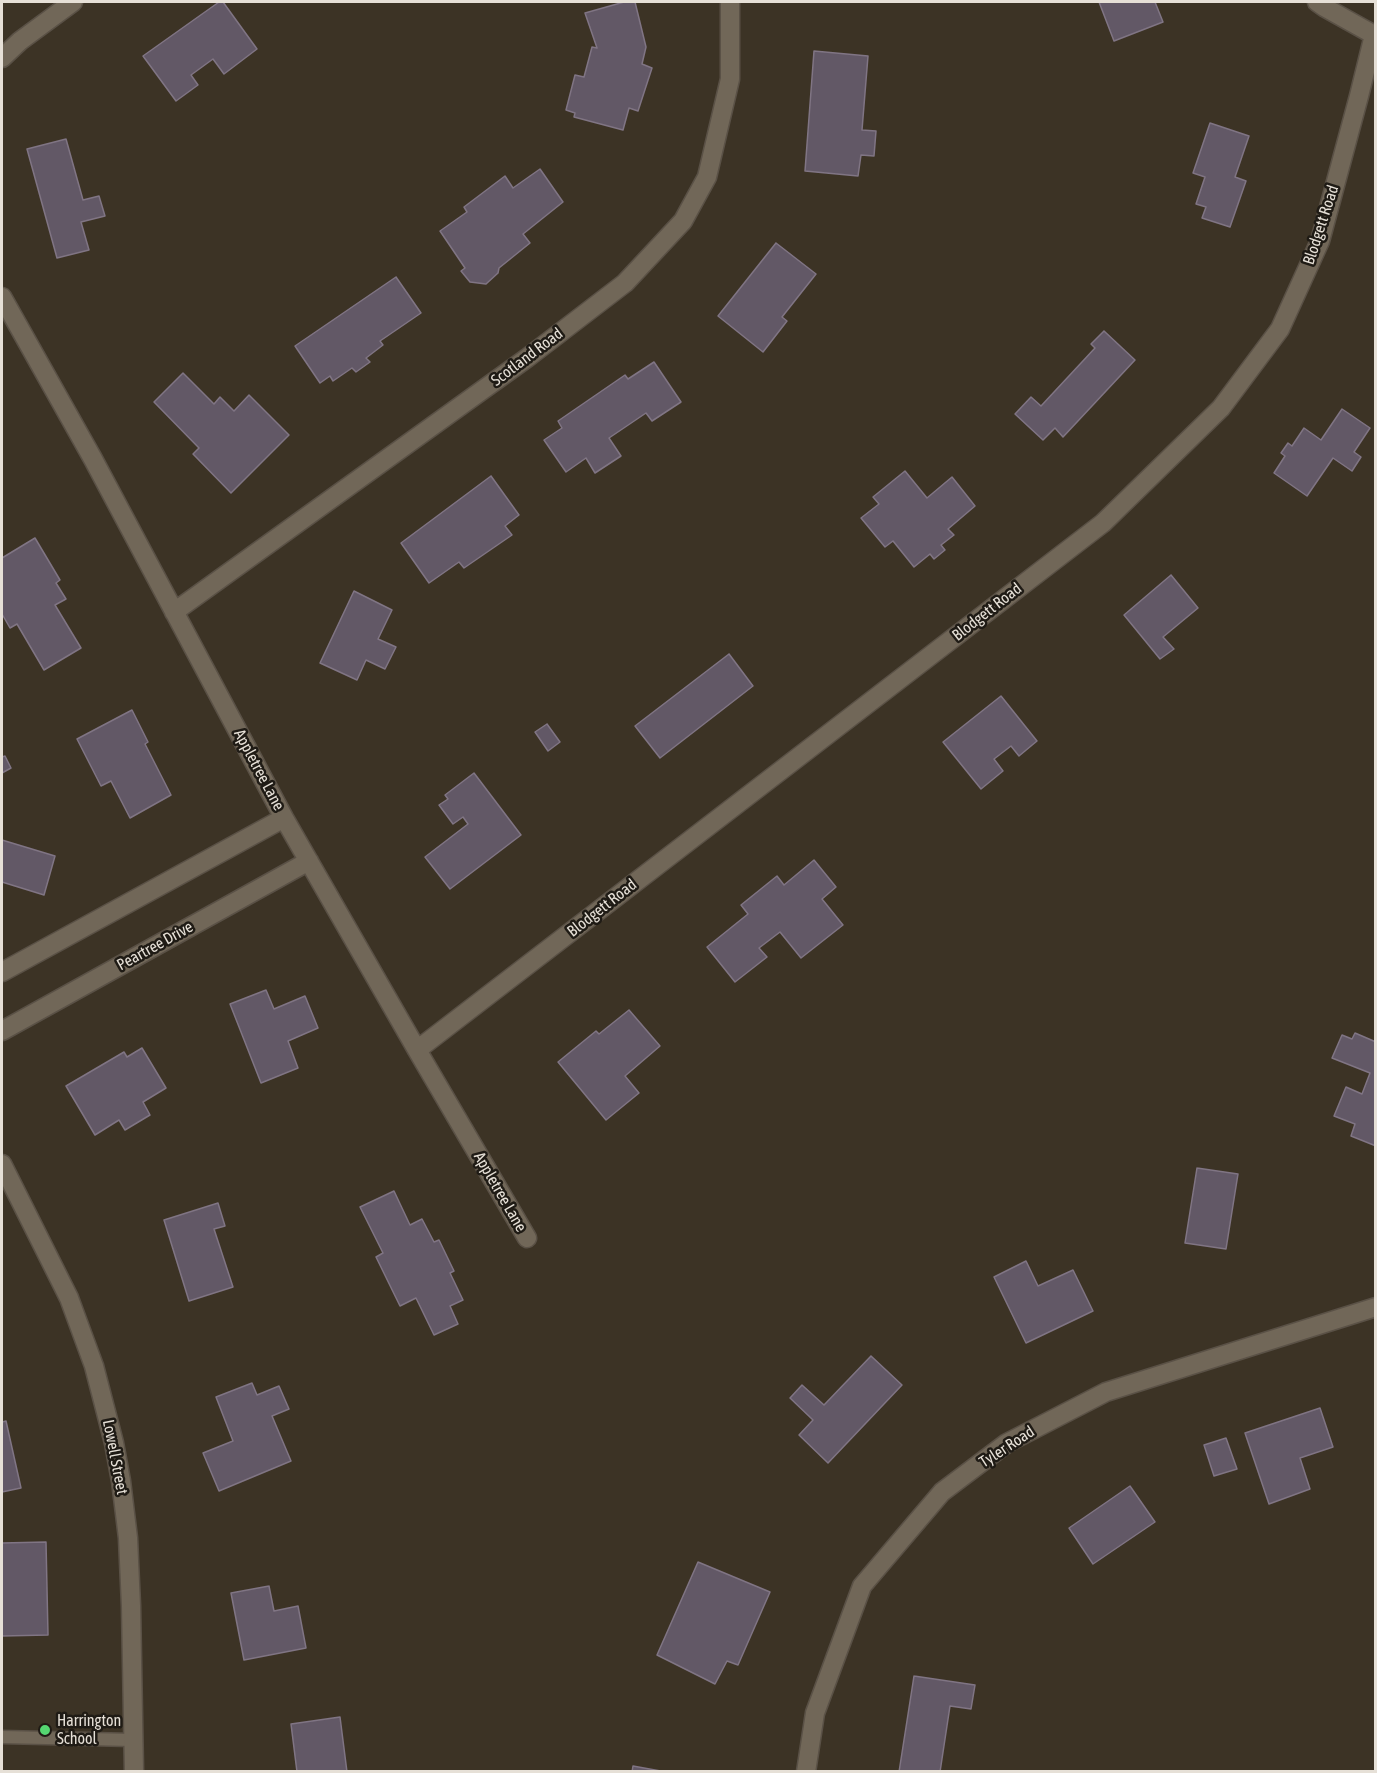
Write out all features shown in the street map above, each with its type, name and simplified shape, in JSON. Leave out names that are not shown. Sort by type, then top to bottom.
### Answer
[{"type":"street","points":[[2,58],[20,40],[73,2]]},
{"type":"street","name":"Scotland Road","points":[[174,612],[545,344],[624,283],[683,221],[707,177],[730,79],[730,2]]},
{"type":"street","points":[[1317,2],[1375,36]]},
{"type":"street","name":"Blodgett Road","points":[[417,1050],[1103,522],[1221,408],[1280,329],[1320,241],[1375,36]]},
{"type":"street","name":"Appletree Lane","points":[[2,297],[99,470],[284,818],[527,1238]]},
{"type":"street","points":[[2,972],[284,818]]},
{"type":"street","name":"Peartree Drive","points":[[2,1031],[309,861]]},
{"type":"street","name":"Lowell Street","points":[[2,1164],[71,1305],[94,1366],[112,1433],[128,1538],[134,1772]]},
{"type":"street","name":"Tyler Road","points":[[806,1772],[815,1713],[862,1586],[942,1492],[1007,1443],[1106,1392],[1376,1307]]},
{"type":"lane","points":[[2,1737],[132,1740]]},
{"type":"building","points":[[219,2],[223,2],[257,49],[224,74],[213,59],[191,75],[198,85],[176,101],[143,56]]},
{"type":"building","points":[[624,2],[635,2],[646,47],[642,64],[652,68],[638,111],[629,108],[623,130],[574,117],[575,113],[566,110],[575,75],[584,77],[592,47],[597,48],[585,13]]},
{"type":"building","points":[[1099,2],[1155,2],[1163,22],[1114,41]]},
{"type":"building","points":[[814,51],[868,56],[862,130],[876,131],[874,156],[861,155],[858,176],[805,171]]},
{"type":"building","points":[[1210,123],[1249,136],[1235,177],[1246,181],[1230,227],[1202,218],[1206,207],[1196,204],[1205,177],[1193,173]]},
{"type":"building","points":[[66,139],[83,200],[99,196],[105,216],[81,222],[89,250],[57,258],[27,149]]},
{"type":"building","points":[[540,169],[563,202],[523,234],[530,243],[499,268],[498,273],[486,284],[470,282],[461,271],[465,268],[440,231],[467,212],[464,207],[505,176],[513,188]]},
{"type":"building","points":[[776,243],[816,274],[782,317],[787,321],[763,352],[718,316]]},
{"type":"building","points":[[396,277],[421,313],[380,341],[383,345],[366,358],[370,362],[356,372],[352,368],[333,381],[330,376],[320,383],[295,346]]},
{"type":"building","points":[[1104,331],[1135,360],[1063,437],[1055,428],[1043,440],[1015,414],[1031,397],[1041,406],[1095,348],[1091,344]]},
{"type":"building","points":[[654,362],[681,402],[652,421],[646,413],[609,438],[621,456],[595,473],[586,458],[566,472],[544,440],[562,428],[558,421],[625,375],[628,379]]},
{"type":"building","points":[[183,373],[214,404],[220,397],[234,411],[249,395],[289,435],[231,493],[193,454],[199,448],[154,402]]},
{"type":"building","points":[[1342,409],[1370,428],[1354,452],[1361,457],[1352,471],[1333,458],[1307,496],[1274,473],[1285,456],[1281,453],[1288,443],[1292,446],[1304,428],[1321,440]]},
{"type":"building","points":[[905,471],[927,498],[952,477],[975,506],[948,529],[954,535],[941,545],[945,550],[934,559],[930,554],[914,567],[893,541],[885,547],[861,518],[879,504],[873,497]]},
{"type":"building","points":[[491,476],[519,515],[505,526],[512,535],[464,568],[459,562],[429,583],[401,543]]},
{"type":"building","points":[[35,538],[60,580],[56,583],[66,599],[55,605],[81,648],[44,670],[17,624],[10,628],[2,614],[2,558]]},
{"type":"building","points":[[1171,575],[1198,608],[1163,637],[1174,649],[1160,659],[1124,615]]},
{"type":"building","points":[[354,591],[392,610],[378,639],[396,647],[385,669],[366,660],[357,680],[320,663]]},
{"type":"building","points":[[729,654],[753,686],[660,758],[635,726]]},
{"type":"building","points":[[1001,696],[1037,741],[1019,756],[1011,746],[994,759],[1003,771],[981,789],[943,742]]},
{"type":"building","points":[[132,710],[148,742],[145,744],[171,795],[130,818],[111,781],[101,786],[77,739]]},
{"type":"building","points":[[547,724],[560,742],[548,751],[535,732]]},
{"type":"building","points":[[5,756],[11,768],[2,773],[2,757]]},
{"type":"building","points":[[474,773],[521,835],[450,889],[425,857],[468,824],[463,817],[453,824],[439,805],[448,799],[445,795]]},
{"type":"building","points":[[2,840],[55,856],[44,895],[2,882]]},
{"type":"building","points":[[814,860],[836,887],[822,899],[843,925],[801,958],[780,932],[759,948],[767,957],[735,982],[707,947],[748,914],[741,905],[777,876],[784,885]]},
{"type":"building","points":[[266,990],[274,1009],[305,996],[318,1028],[288,1041],[298,1068],[261,1083],[230,1004]]},
{"type":"building","points":[[629,1010],[660,1046],[625,1076],[639,1093],[606,1120],[558,1062],[596,1031],[599,1034]]},
{"type":"building","points":[[1355,1033],[1376,1042],[1376,1146],[1351,1136],[1355,1124],[1334,1116],[1346,1087],[1362,1094],[1370,1073],[1332,1058],[1342,1035],[1352,1039]]},
{"type":"building","points":[[142,1048],[166,1088],[143,1102],[150,1115],[125,1130],[119,1120],[95,1135],[66,1086],[124,1052],[127,1057]]},
{"type":"building","points":[[1197,1168],[1238,1174],[1226,1249],[1185,1243]]},
{"type":"building","points":[[394,1191],[410,1225],[422,1219],[434,1242],[439,1240],[454,1271],[450,1273],[463,1300],[450,1306],[458,1324],[434,1335],[416,1298],[400,1306],[376,1257],[383,1253],[360,1207]]},
{"type":"building","points":[[218,1203],[225,1226],[214,1229],[233,1287],[189,1301],[164,1220]]},
{"type":"building","points":[[1026,1261],[1038,1286],[1073,1270],[1093,1311],[1026,1343],[994,1277]]},
{"type":"building","points":[[871,1356],[902,1385],[828,1463],[799,1435],[813,1420],[790,1398],[802,1385],[824,1405]]},
{"type":"building","points":[[252,1383],[257,1395],[279,1386],[289,1409],[272,1416],[291,1461],[219,1491],[203,1453],[233,1441],[216,1397]]},
{"type":"building","points":[[1320,1408],[1333,1447],[1300,1458],[1310,1489],[1269,1504],[1245,1433]]},
{"type":"building","points":[[6,1421],[21,1488],[2,1492],[2,1422]]},
{"type":"building","points":[[1226,1438],[1237,1469],[1214,1476],[1204,1445]]},
{"type":"building","points":[[1130,1486],[1155,1522],[1093,1564],[1069,1528]]},
{"type":"building","points":[[46,1542],[48,1635],[2,1636],[2,1543]]},
{"type":"building","points":[[698,1562],[770,1592],[738,1665],[727,1661],[715,1684],[657,1655]]},
{"type":"building","points":[[269,1586],[274,1611],[298,1606],[306,1648],[244,1660],[231,1593]]},
{"type":"building","points":[[914,1676],[975,1685],[971,1709],[950,1706],[940,1772],[899,1772]]},
{"type":"building","points":[[340,1717],[347,1772],[297,1772],[291,1724]]},
{"type":"building","points":[[633,1766],[666,1772],[632,1772]]},
{"type":"place","name":"Harrington School","points":[[45,1730]]}]
